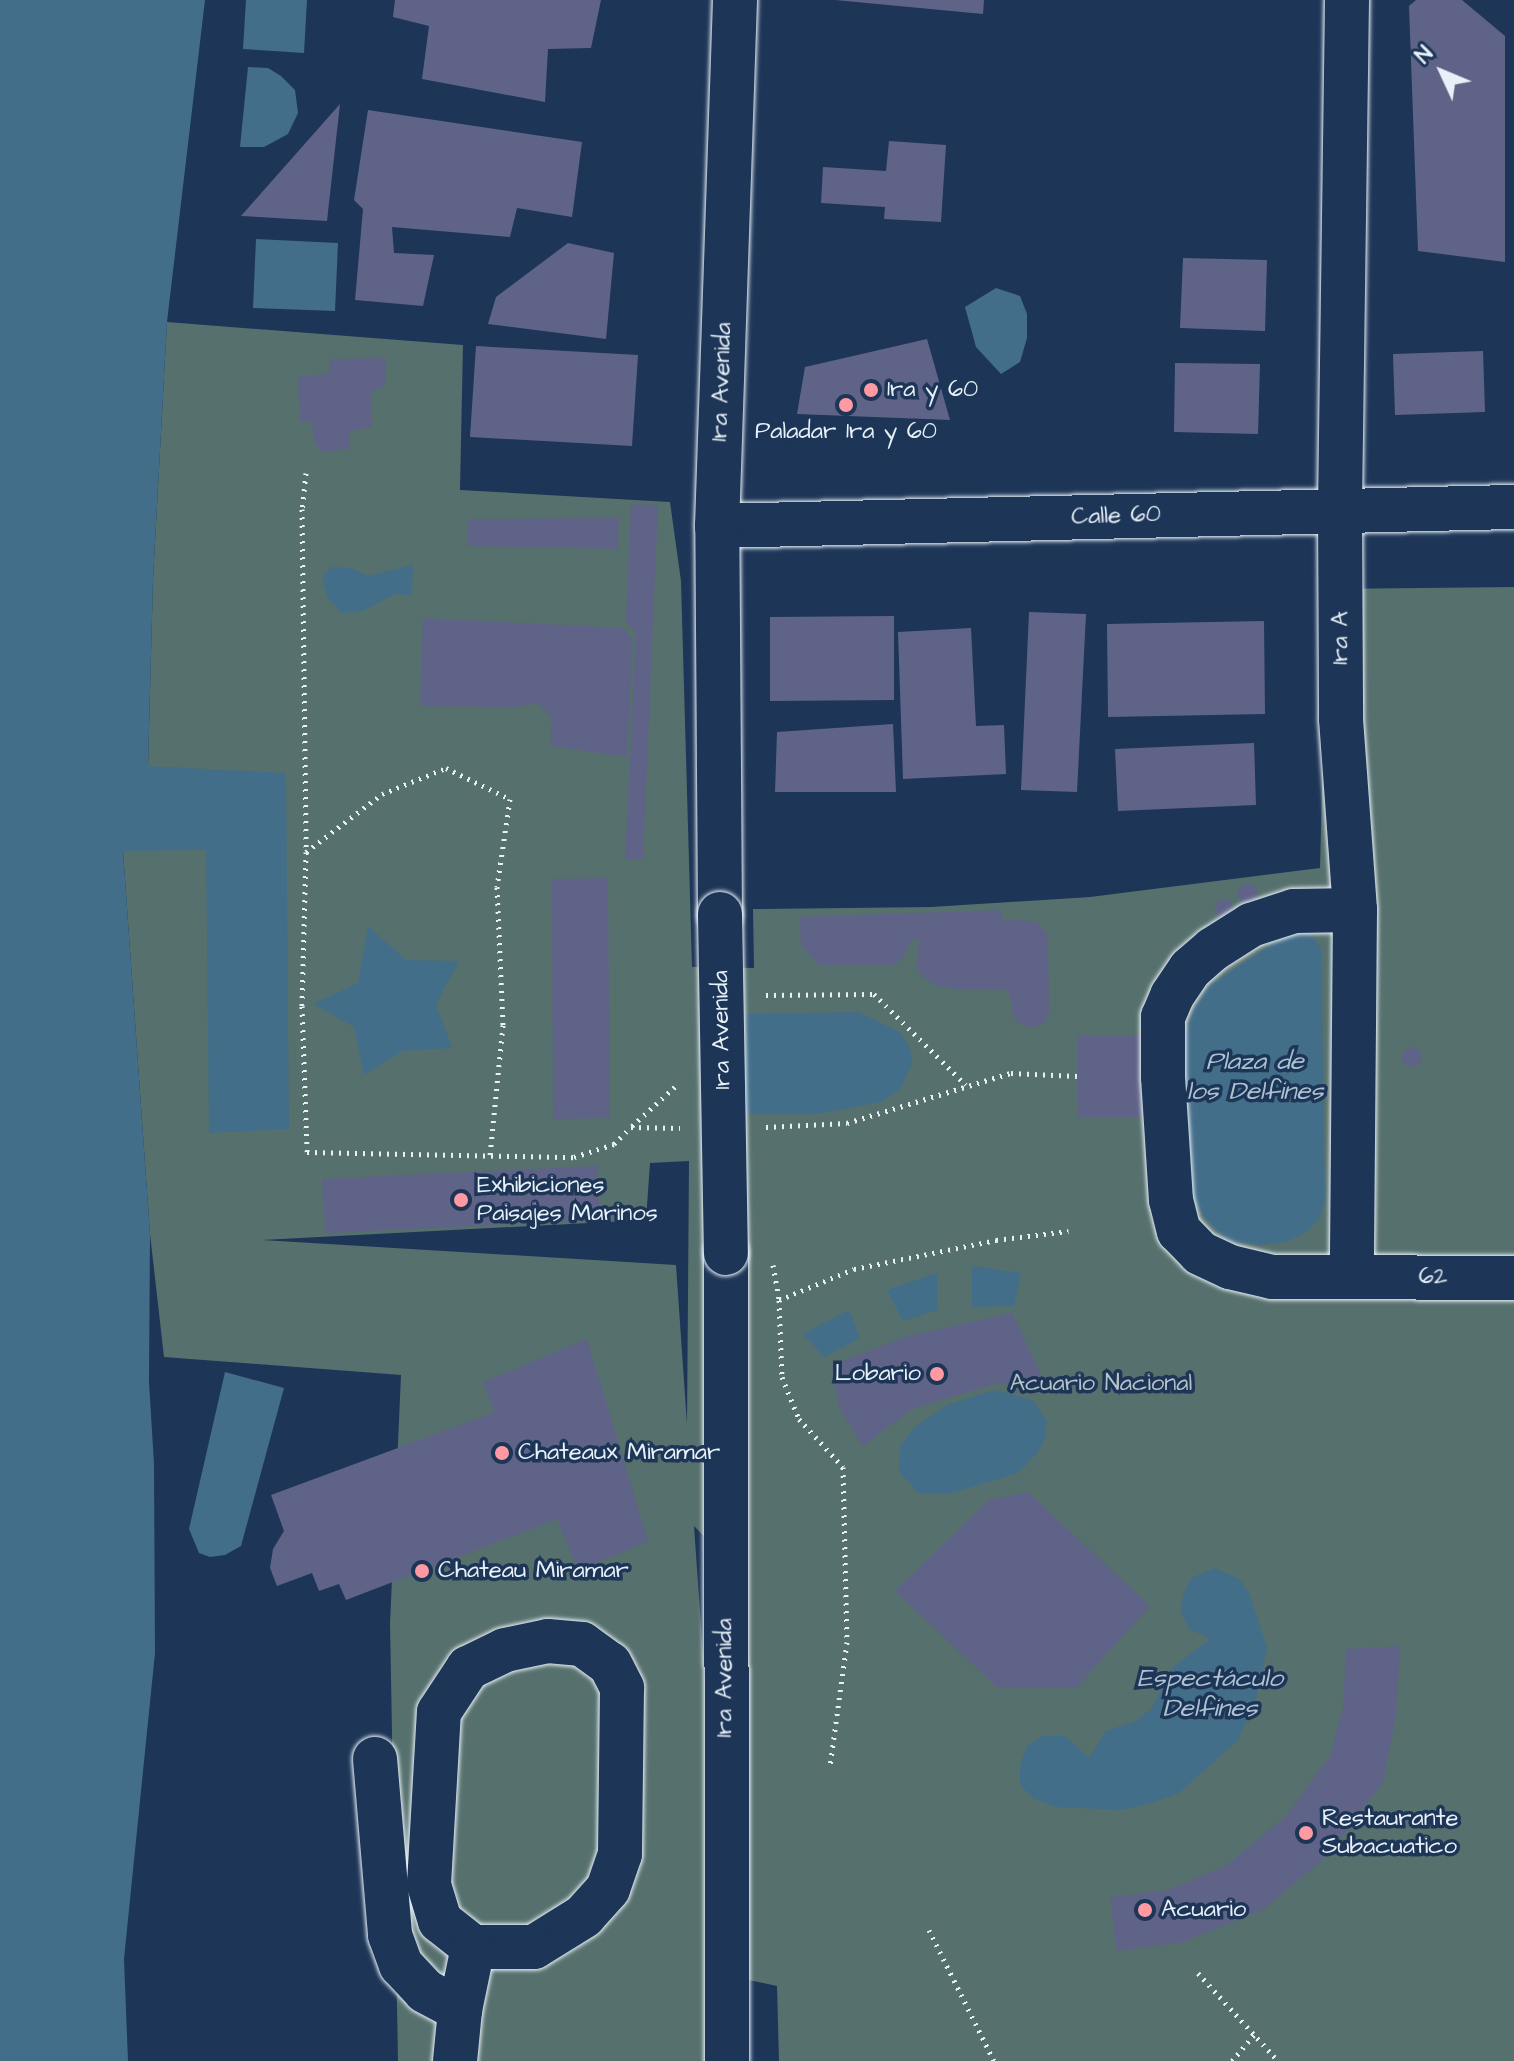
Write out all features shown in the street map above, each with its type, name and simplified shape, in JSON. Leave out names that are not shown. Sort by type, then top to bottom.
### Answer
[{"type":"street","name":"1ra Avenida","points":[[727,2061],[726,1253],[717,526],[735,0]]},
{"type":"street","name":"1ra A","points":[[1347,0],[1340,510],[1341,719],[1355,910],[1352,1276]]},
{"type":"street","name":"Calle 60","points":[[717,526],[1514,507]]},
{"type":"street","name":"62","points":[[1355,910],[1294,911],[1251,925],[1213,949],[1190,969],[1172,996],[1163,1017],[1163,1032],[1171,1200],[1179,1231],[1200,1253],[1230,1267],[1272,1277],[1514,1278]]},
{"type":"street","points":[[548,1641],[582,1644],[610,1664],[622,1688],[620,1854],[608,1889],[584,1916],[534,1947],[473,1947],[440,1921],[429,1884],[439,1712],[468,1668],[505,1650],[548,1641]]},
{"type":"street","points":[[375,1759],[384,1885],[394,1945],[401,1965],[425,1991],[460,2010]]},
{"type":"street","points":[[455,2061],[460,2010],[473,1947]]},
{"type":"path","points":[[306,473],[302,509],[306,852],[302,1006],[307,1152],[574,1157],[614,1144],[680,1082]]},
{"type":"path","points":[[306,852],[382,794],[446,768],[510,799],[497,887],[503,1025],[490,1155]]},
{"type":"path","points":[[752,995],[874,994],[966,1085]]},
{"type":"path","points":[[757,1127],[847,1123],[1011,1073],[1077,1076]]},
{"type":"path","points":[[631,1127],[689,1128]]},
{"type":"path","points":[[779,1300],[854,1269],[996,1240],[1068,1231]]},
{"type":"path","points":[[772,1258],[779,1300],[782,1377],[799,1419],[843,1467],[847,1642],[830,1766]]},
{"type":"path","points":[[929,1930],[994,2061]]},
{"type":"path","points":[[1198,1973],[1278,2061]]},
{"type":"path","points":[[1232,2061],[1254,2035]]},
{"type":"green space","name":"Acuario Nacional","points":[[167,322],[463,345],[460,490],[670,502],[681,581],[692,967],[754,968],[753,909],[931,907],[1090,897],[1320,868],[1327,589],[1514,587],[1514,2061],[779,2061],[777,1986],[726,1975],[727,2061],[398,2061],[390,1624],[401,1375],[164,1357],[150,1234],[123,851],[148,766],[153,579]],"holes":[[[689,1161],[687,1424],[676,1265],[262,1240],[646,1220],[650,1163]],[[694,1526],[725,1558],[724,1957]]]},
{"type":"water","points":[[0,0],[205,0],[167,322],[153,579],[148,766],[286,773],[289,1129],[209,1133],[206,850],[123,851],[150,1234],[149,1382],[154,1464],[155,1653],[124,1959],[128,2061],[0,2061]]},
{"type":"water","points":[[246,0],[307,0],[304,53],[243,49]]},
{"type":"water","points":[[248,67],[268,68],[295,90],[298,113],[288,134],[264,147],[240,147]]},
{"type":"water","points":[[256,239],[338,243],[335,311],[253,308]]},
{"type":"water","points":[[996,288],[1020,296],[1027,314],[1027,338],[1020,362],[1001,374],[976,347],[965,307]]},
{"type":"water","points":[[413,565],[412,595],[395,594],[361,612],[342,613],[329,600],[324,586],[323,575],[332,567],[350,568],[368,576]]},
{"type":"water","points":[[368,926],[406,960],[459,961],[436,1004],[452,1048],[402,1051],[364,1075],[354,1027],[313,1004],[358,983]]},
{"type":"water","name":"Plaza de los Delfines","points":[[1299,933],[1313,937],[1321,949],[1325,1199],[1320,1217],[1308,1231],[1286,1242],[1259,1245],[1229,1241],[1206,1219],[1193,1198],[1186,1117],[1185,1037],[1193,1009],[1210,985],[1279,939]]},
{"type":"water","points":[[858,1012],[899,1032],[910,1048],[912,1064],[900,1089],[881,1102],[817,1114],[744,1114],[746,1014]]},
{"type":"water","points":[[972,1266],[1021,1273],[1014,1306],[972,1307]]},
{"type":"water","points":[[937,1273],[937,1310],[903,1321],[887,1290]]},
{"type":"water","points":[[849,1310],[860,1338],[824,1357],[803,1334]]},
{"type":"water","points":[[225,1372],[284,1388],[241,1546],[225,1555],[210,1557],[199,1553],[189,1529]]},
{"type":"water","points":[[995,1390],[1032,1400],[1047,1421],[1045,1439],[1037,1453],[1018,1473],[952,1493],[918,1493],[899,1471],[900,1446],[915,1427],[947,1405]]},
{"type":"water","name":"Espectáculo Delfines","points":[[1215,1568],[1239,1579],[1249,1593],[1267,1648],[1256,1699],[1238,1740],[1179,1793],[1149,1804],[1122,1810],[1056,1807],[1032,1798],[1020,1784],[1020,1766],[1027,1746],[1043,1736],[1065,1736],[1089,1758],[1106,1731],[1136,1721],[1152,1708],[1172,1668],[1211,1638],[1190,1630],[1181,1613],[1183,1595],[1191,1578]]},
{"type":"building","points":[[395,0],[601,0],[591,48],[548,49],[545,102],[422,79],[429,26],[393,17]]},
{"type":"building","points":[[835,0],[984,0],[983,14]]},
{"type":"building","points":[[1416,0],[1462,0],[1505,36],[1505,262],[1418,251],[1409,6]]},
{"type":"building","points":[[340,104],[327,221],[241,216]]},
{"type":"building","points":[[368,110],[582,142],[572,217],[517,208],[510,237],[392,227],[394,253],[434,255],[423,306],[355,300],[363,209],[354,200]]},
{"type":"building","points":[[889,141],[946,145],[941,222],[884,219],[885,207],[821,203],[823,167],[886,171]]},
{"type":"building","points":[[568,243],[614,253],[606,339],[488,324],[496,297]]},
{"type":"building","points":[[1183,258],[1267,260],[1265,331],[1180,328]]},
{"type":"building","name":"1ra y 60","points":[[927,339],[950,420],[797,414],[805,367]]},
{"type":"building","points":[[476,346],[638,355],[632,446],[470,437]]},
{"type":"building","points":[[1483,351],[1485,412],[1395,415],[1393,354]]},
{"type":"building","points":[[385,358],[386,385],[372,391],[372,427],[350,431],[349,449],[322,452],[314,441],[312,422],[300,421],[298,377],[329,374],[329,359]]},
{"type":"building","points":[[1175,363],[1260,364],[1258,434],[1174,432]]},
{"type":"building","points":[[631,504],[658,505],[643,859],[625,859],[636,633],[626,622]]},
{"type":"building","points":[[619,518],[618,549],[467,546],[468,519]]},
{"type":"building","points":[[1029,612],[1086,614],[1077,792],[1021,790]]},
{"type":"building","points":[[894,616],[894,700],[770,701],[770,617]]},
{"type":"building","points":[[423,618],[623,628],[633,639],[627,757],[550,746],[552,718],[538,703],[513,707],[420,706]]},
{"type":"building","points":[[1264,621],[1265,714],[1108,717],[1107,624]]},
{"type":"building","points":[[971,628],[976,726],[1004,725],[1006,774],[903,779],[898,632]]},
{"type":"building","points":[[893,724],[896,792],[775,792],[777,732]]},
{"type":"building","points":[[1254,743],[1256,805],[1118,811],[1115,749]]},
{"type":"building","points":[[608,878],[610,1118],[553,1119],[552,879]]},
{"type":"building","points":[[1248,884],[1255,887],[1258,894],[1255,901],[1248,904],[1241,901],[1238,894],[1241,887]]},
{"type":"building","points":[[1224,899],[1233,908],[1224,917],[1215,908]]},
{"type":"building","points":[[1000,910],[1003,919],[1036,922],[1048,934],[1049,1012],[1045,1022],[1034,1028],[1020,1024],[1013,1016],[1010,996],[1004,989],[960,990],[937,986],[923,977],[916,967],[919,941],[912,939],[902,959],[893,965],[819,965],[801,946],[799,917]]},
{"type":"building","points":[[1077,1035],[1155,1036],[1155,1117],[1077,1117]]},
{"type":"building","points":[[1412,1047],[1419,1050],[1422,1057],[1419,1064],[1412,1067],[1405,1064],[1402,1057],[1405,1050]]},
{"type":"building","name":"Exhibiciones Paisajes Marinos","points":[[597,1166],[600,1220],[325,1233],[322,1179]]},
{"type":"building","name":"Lobario","points":[[1012,1313],[1045,1383],[997,1383],[912,1409],[863,1446],[839,1407],[832,1365],[908,1336]]},
{"type":"building","name":"Chateaux Miramar","points":[[587,1339],[648,1541],[578,1571],[557,1519],[346,1600],[339,1584],[319,1591],[312,1573],[277,1586],[270,1568],[273,1549],[284,1531],[271,1495],[495,1412],[483,1382]]},
{"type":"building","points":[[1028,1492],[1150,1606],[1076,1688],[998,1688],[895,1591],[989,1500]]},
{"type":"building","points":[[1400,1646],[1396,1715],[1383,1782],[1328,1855],[1264,1909],[1183,1942],[1117,1951],[1110,1897],[1169,1890],[1227,1865],[1286,1816],[1331,1754],[1343,1707],[1346,1649]]},
{"type":"place","name":"1ra y 60","points":[[871,390]]},
{"type":"place","name":"Paladar 1ra y 60","points":[[846,405]]},
{"type":"place","name":"Exhibiciones Paisajes Marinos","points":[[461,1200]]},
{"type":"place","name":"Lobario","points":[[937,1374]]},
{"type":"place","name":"Chateaux Miramar","points":[[502,1453]]},
{"type":"place","name":"Chateau Miramar","points":[[422,1571]]},
{"type":"place","name":"Restaurante Subacuatico","points":[[1306,1833]]},
{"type":"place","name":"Acuario","points":[[1145,1910]]}]
